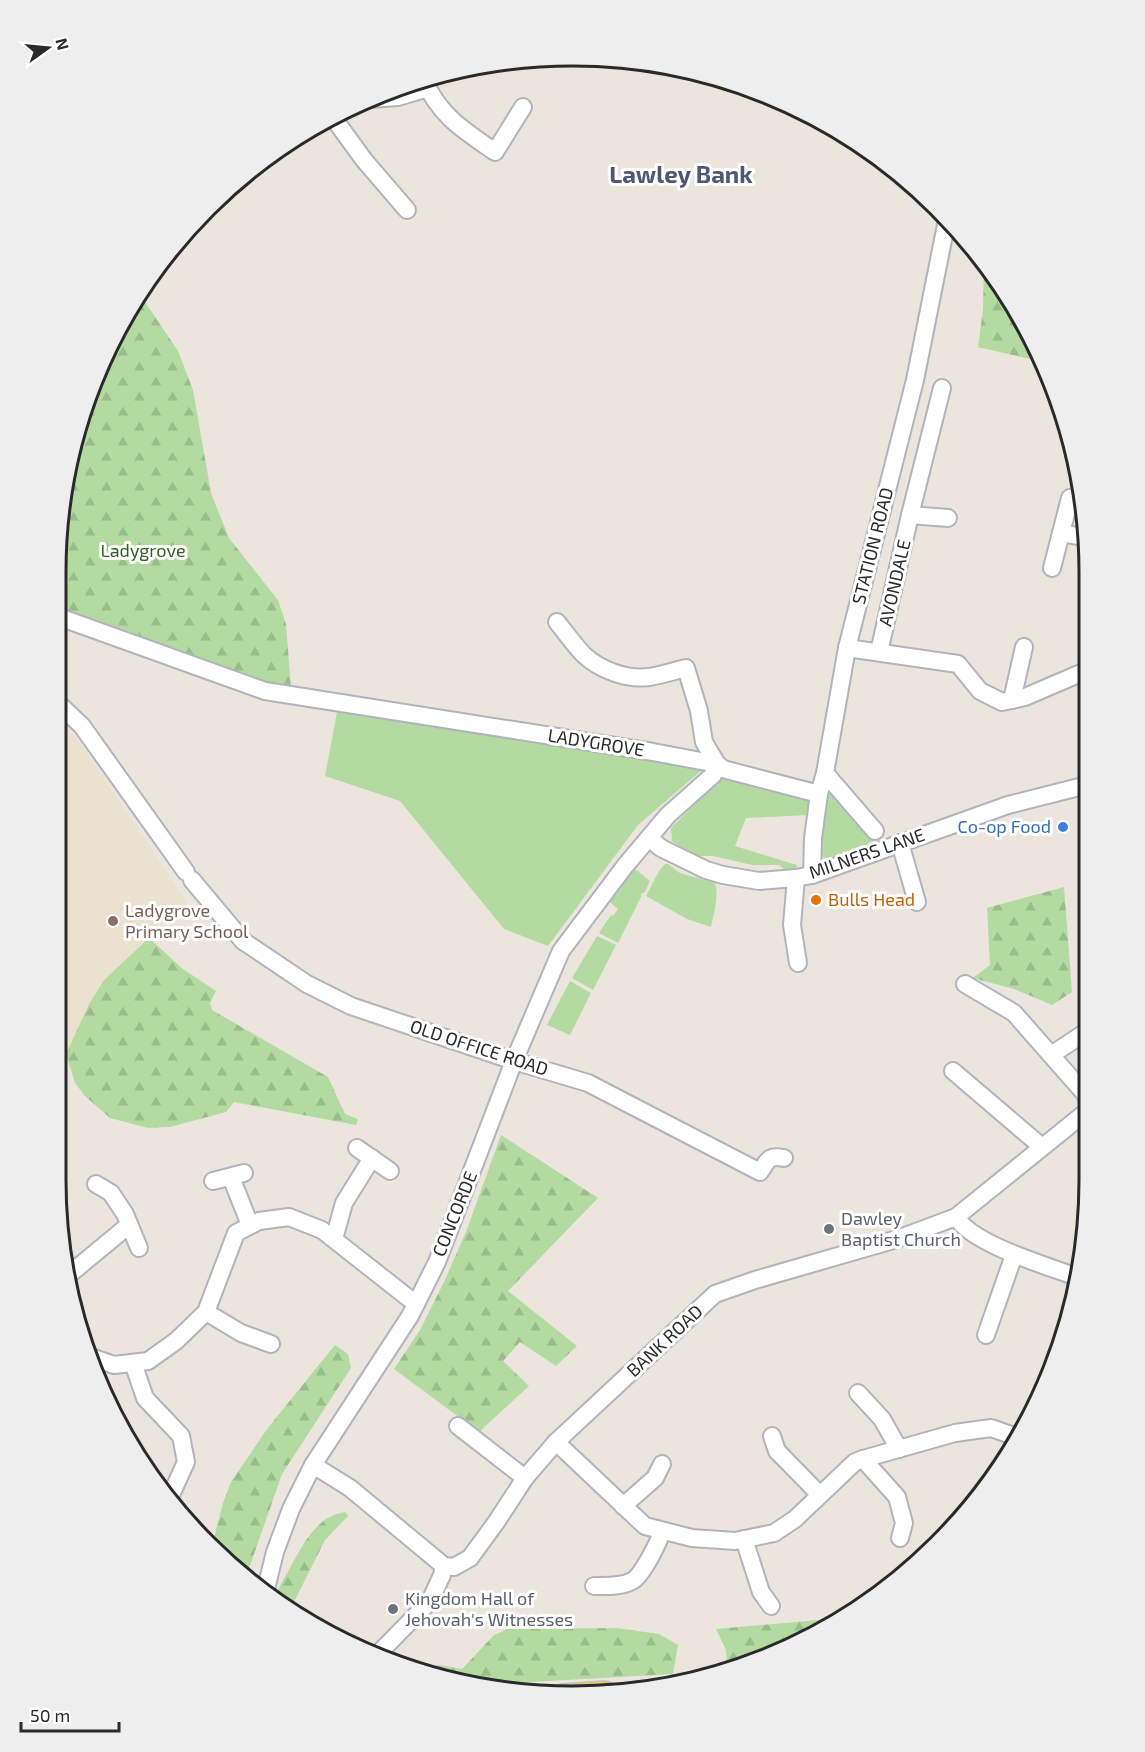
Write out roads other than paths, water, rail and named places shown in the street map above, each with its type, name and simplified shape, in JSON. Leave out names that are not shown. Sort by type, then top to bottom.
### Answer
[{"type":"street","points":[[427,87],[452,121],[495,152],[524,106]]},
{"type":"street","points":[[338,124],[364,160],[407,210]]},
{"type":"street","name":"STATION ROAD","points":[[798,963],[792,925],[813,838],[819,794],[825,773],[847,648],[915,380],[945,230]]},
{"type":"street","name":"AVONDALE","points":[[879,651],[942,388]]},
{"type":"street","points":[[1052,568],[1070,498]]},
{"type":"street","name":"AVONDALE","points":[[910,515],[948,518]]},
{"type":"street","points":[[1061,533],[1078,536]]},
{"type":"street","name":"LADYGROVE","points":[[66,620],[265,691],[653,752],[717,764],[723,769],[819,794]]},
{"type":"street","points":[[557,622],[590,660],[617,673],[647,677],[686,668],[699,711],[704,742],[717,764]]},
{"type":"street","points":[[1012,700],[1024,647]]},
{"type":"street","points":[[847,648],[958,664],[980,691],[1002,702],[1034,694],[1079,674]]},
{"type":"street","name":"OLD OFFICE ROAD","points":[[66,711],[82,726],[189,876],[243,941],[307,984],[351,1006],[514,1061],[588,1083],[760,1172],[771,1158],[775,1156],[784,1158]]},
{"type":"street","name":"CONCORDE","points":[[267,1583],[275,1552],[291,1509],[313,1465],[410,1316],[437,1262],[514,1061],[561,951],[668,815],[713,775],[717,764]]},
{"type":"street","points":[[825,773],[876,831]]},
{"type":"street","name":"MILNERS LANE","points":[[649,838],[661,848],[706,870],[759,881],[804,876],[1008,805],[1079,787]]},
{"type":"street","points":[[900,843],[917,902]]},
{"type":"street","points":[[965,984],[1014,1013],[1079,1087]]},
{"type":"street","points":[[1051,1055],[1079,1037]]},
{"type":"street","points":[[953,1071],[1042,1147]]},
{"type":"street","name":"BANK ROAD","points":[[444,1566],[454,1567],[470,1558],[525,1478],[556,1442],[715,1294],[755,1280],[897,1239],[956,1217],[1079,1118]]},
{"type":"street","points":[[357,1148],[390,1171]]},
{"type":"street","points":[[334,1239],[345,1203],[372,1158]]},
{"type":"street","points":[[213,1181],[237,1175],[250,1225]]},
{"type":"street","points":[[96,1184],[111,1193],[125,1214],[139,1248]]},
{"type":"street","points":[[100,1360],[114,1365],[148,1362],[176,1341],[206,1312],[236,1233],[259,1221],[290,1217],[322,1230],[416,1304]]},
{"type":"street","points":[[956,1217],[960,1224],[973,1234],[1014,1255],[1070,1274]]},
{"type":"street","points":[[75,1270],[129,1225]]},
{"type":"street","points":[[986,1335],[1014,1255]]},
{"type":"street","points":[[206,1312],[241,1333],[271,1344]]},
{"type":"street","points":[[133,1363],[145,1398],[182,1436],[186,1462],[174,1491]]},
{"type":"street","points":[[858,1393],[882,1419],[899,1449]]},
{"type":"street","points":[[458,1425],[525,1478]]},
{"type":"street","points":[[556,1442],[645,1527],[692,1538],[735,1541],[774,1533],[795,1519],[855,1462],[955,1433],[991,1428],[1010,1435]]},
{"type":"street","points":[[772,1436],[777,1451],[820,1495]]},
{"type":"street","points":[[863,1459],[897,1497],[904,1523],[900,1538]]},
{"type":"street","points":[[623,1506],[655,1478],[662,1464]]},
{"type":"street","points":[[313,1465],[350,1488],[444,1566],[430,1601],[383,1649]]},
{"type":"street","points":[[594,1586],[614,1586],[636,1579],[653,1552],[662,1531]]},
{"type":"street","points":[[744,1539],[761,1592],[771,1606]]},
{"type":"place","name":"Co-op Food","points":[[1063,827]]},
{"type":"place","name":"Bulls Head","points":[[816,900]]},
{"type":"place","name":"Ladygrove Primary School","points":[[113,921]]},
{"type":"place","name":"Dawley Baptist Church","points":[[829,1229]]},
{"type":"place","name":"Kingdom Hall of Jehovah's Witnesses","points":[[393,1609]]},
{"type":"district","name":"Lawley Bank","points":[[681,175]]},
{"type":"park label","name":"Ladygrove","points":[[143,551]]}]
